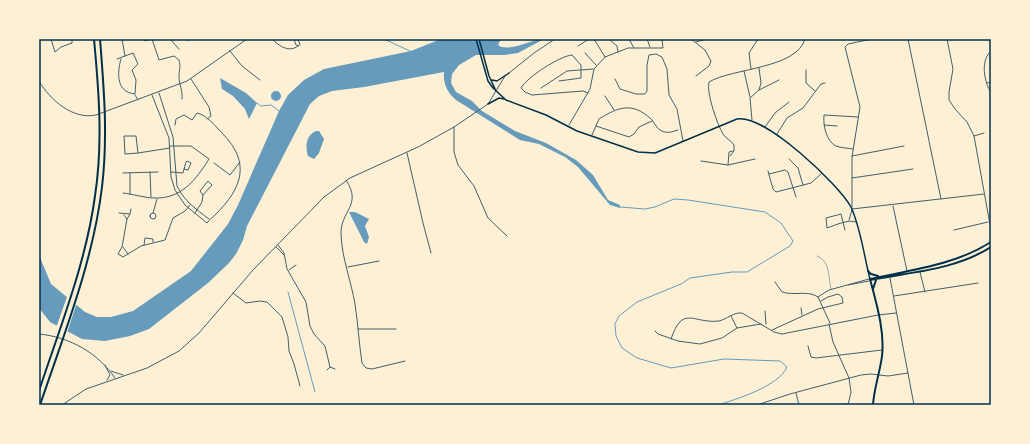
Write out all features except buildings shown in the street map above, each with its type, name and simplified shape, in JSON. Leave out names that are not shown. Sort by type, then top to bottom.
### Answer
[{"type":"highway","points":[[39,391],[84,250],[93,209],[99,168],[100,120],[94,39]]},
{"type":"highway","points":[[40,405],[92,245],[99,208],[104,164],[106,119],[100,39]]},
{"type":"highway","points":[[870,280],[889,277],[958,259],[991,242]]},
{"type":"highway","points":[[868,271],[875,276],[920,271],[962,261],[991,247]]},
{"type":"highway","points":[[870,280],[882,276]]},
{"type":"highway","points":[[873,290],[877,279]]},
{"type":"highway","points":[[870,280],[878,315],[882,350],[873,405]]},
{"type":"main road","points":[[477,39],[485,72],[490,84],[506,100]]},
{"type":"main road","points":[[477,39],[490,79],[496,91]]},
{"type":"main road","points":[[490,79],[497,81],[509,73]]},
{"type":"main road","points":[[488,104],[498,98],[506,100],[541,113],[568,127],[645,154],[655,153],[737,119],[752,120],[789,143],[840,193],[852,210],[870,280]]},
{"type":"street","points":[[51,39],[55,52],[61,47],[72,43],[72,39]]},
{"type":"street","points":[[122,39],[125,56]]},
{"type":"street","points":[[143,39],[152,39],[159,60],[174,56],[180,60],[181,67],[179,77],[182,99]]},
{"type":"street","points":[[170,39],[179,49]]},
{"type":"street","points":[[39,81],[67,110],[82,116],[96,115],[181,84],[247,39]]},
{"type":"street","points":[[272,39],[287,49],[293,49],[298,46]]},
{"type":"street","points":[[294,39],[298,46]]},
{"type":"street","points":[[298,39],[300,44],[298,46]]},
{"type":"street","points":[[62,405],[82,391],[158,364],[185,346],[199,333],[233,293],[320,200],[346,180],[407,152],[454,127],[488,104],[509,73],[538,50],[555,39]]},
{"type":"street","points":[[578,46],[589,39]]},
{"type":"street","points":[[594,39],[605,57]]},
{"type":"street","points":[[609,39],[617,46],[618,52]]},
{"type":"street","points":[[629,39],[634,48]]},
{"type":"street","points":[[647,39],[650,48]]},
{"type":"street","points":[[568,127],[588,93],[594,69],[605,57],[628,48],[664,48],[662,39]]},
{"type":"street","points":[[691,39],[705,50],[711,61],[709,66],[696,76]]},
{"type":"street","points":[[695,42],[706,39]]},
{"type":"street","points":[[751,69],[749,53],[758,39]]},
{"type":"street","points":[[733,151],[732,142],[723,135],[719,127],[708,84],[721,76],[781,60],[802,47],[805,39]]},
{"type":"street","points":[[845,230],[844,224],[842,214],[825,220],[827,228],[844,224],[851,217],[852,210],[852,149],[859,117],[859,99],[845,47],[848,44],[872,39]]},
{"type":"street","points":[[908,39],[942,199]]},
{"type":"street","points":[[947,39],[953,69],[949,100],[967,122],[974,136],[991,230]]},
{"type":"street","points":[[230,51],[242,66],[260,80]]},
{"type":"street","points":[[991,51],[985,61],[986,83],[991,93]]},
{"type":"street","points":[[135,94],[126,91],[118,80],[117,70],[121,59],[132,52],[138,64],[132,70],[136,80],[135,94],[138,100]]},
{"type":"street","points":[[585,53],[597,66]]},
{"type":"street","points":[[615,79],[620,89],[636,94],[645,94],[647,91],[646,65],[650,55],[656,54],[662,57],[667,69],[669,95],[678,110],[683,142]]},
{"type":"street","points":[[559,81],[580,79],[582,69],[581,65],[574,57],[570,55],[541,71],[521,88],[525,92],[532,95],[583,91],[588,93]]},
{"type":"street","points":[[759,67],[761,83],[759,90]]},
{"type":"street","points":[[540,88],[567,71],[594,69]]},
{"type":"street","points":[[806,70],[806,83],[815,92]]},
{"type":"street","points":[[744,71],[750,97],[752,120]]},
{"type":"street","points":[[190,79],[210,108],[211,116],[207,119]]},
{"type":"street","points":[[750,97],[759,90],[779,80]]},
{"type":"street","points":[[986,83],[991,82]]},
{"type":"street","points":[[776,135],[787,118],[802,108],[821,84],[825,83]]},
{"type":"street","points":[[159,93],[172,130],[175,172],[180,193],[190,204],[210,219]]},
{"type":"street","points":[[152,95],[166,128],[170,147],[171,172],[177,194],[188,208],[207,223],[215,216],[232,194],[239,178],[240,162],[231,142],[207,119],[197,114],[192,120],[184,115],[176,120],[175,125]]},
{"type":"street","points":[[605,96],[614,111]]},
{"type":"street","points":[[765,127],[775,114],[789,102]]},
{"type":"street","points":[[592,136],[599,119],[621,108],[631,108],[643,113],[653,121],[660,130],[668,133],[678,130]]},
{"type":"street","points":[[852,149],[836,146],[823,125],[824,115],[859,117]]},
{"type":"street","points":[[596,126],[629,137],[640,127],[653,121]]},
{"type":"street","points":[[823,125],[837,126]]},
{"type":"street","points":[[454,127],[454,152],[458,165],[474,186],[488,218],[507,236]]},
{"type":"street","points":[[974,136],[984,133]]},
{"type":"street","points":[[123,193],[157,198],[180,193],[209,159],[191,146],[174,145],[138,153],[125,154],[124,136],[136,136],[138,153]]},
{"type":"street","points":[[852,156],[904,146]]},
{"type":"street","points":[[195,155],[198,151]]},
{"type":"street","points":[[729,155],[733,151]]},
{"type":"street","points":[[728,165],[729,152],[733,151]]},
{"type":"street","points":[[407,152],[431,253]]},
{"type":"street","points":[[701,161],[728,165],[755,159]]},
{"type":"street","points":[[790,160],[798,168],[803,185]]},
{"type":"street","points":[[214,164],[230,175],[240,162]]},
{"type":"street","points":[[171,172],[183,173],[184,169]]},
{"type":"street","points":[[852,178],[914,169]]},
{"type":"street","points":[[768,171],[774,191],[793,188],[812,182],[821,174]]},
{"type":"street","points":[[769,174],[787,171],[796,197]]},
{"type":"street","points":[[123,172],[158,172]]},
{"type":"street","points":[[150,172],[151,198]]},
{"type":"street","points":[[130,173],[130,194]]},
{"type":"street","points":[[346,180],[352,189],[353,197],[341,230],[358,329],[362,363],[366,368],[372,370],[405,361]]},
{"type":"street","points":[[195,213],[202,202],[203,195],[212,185],[208,181],[200,191],[203,195]]},
{"type":"street","points":[[852,210],[984,194]]},
{"type":"street","points":[[153,214],[157,198]]},
{"type":"street","points":[[131,209],[127,219],[119,256],[123,257],[144,245],[166,239],[173,218],[188,208],[190,204]]},
{"type":"street","points":[[892,205],[907,272]]},
{"type":"street","points":[[119,213],[130,214]]},
{"type":"street","points":[[124,214],[124,217],[127,219]]},
{"type":"street","points":[[848,221],[856,222]]},
{"type":"street","points":[[954,230],[989,222]]},
{"type":"street","points":[[144,245],[145,238],[152,239],[153,243]]},
{"type":"street","points":[[277,246],[284,255],[288,270],[306,302],[311,327],[325,346],[330,367]]},
{"type":"street","points":[[122,247],[128,254]]},
{"type":"street","points":[[347,267],[379,261]]},
{"type":"street","points":[[288,270],[296,265]]},
{"type":"street","points":[[920,271],[925,292]]},
{"type":"street","points":[[889,277],[914,405]]},
{"type":"street","points":[[818,297],[831,290],[846,285],[870,280]]},
{"type":"street","points":[[775,282],[782,292],[799,294],[810,293],[818,297],[821,301],[830,324],[833,342],[849,378],[851,392],[848,404],[834,405]]},
{"type":"street","points":[[893,296],[978,283]]},
{"type":"street","points":[[233,293],[246,302],[267,302],[281,315],[288,336],[289,351],[300,386]]},
{"type":"street","points":[[772,330],[802,316],[844,303],[843,299],[838,294],[821,301]]},
{"type":"street","points":[[801,308],[802,316]]},
{"type":"street","points":[[765,311],[766,326]]},
{"type":"street","points":[[671,338],[675,327],[683,319],[691,318],[718,321],[742,313],[778,334],[785,334],[830,324],[896,313]]},
{"type":"street","points":[[731,316],[737,328]]},
{"type":"street","points":[[654,331],[658,334],[685,342],[704,344],[727,335],[737,328],[762,324]]},
{"type":"street","points":[[358,329],[396,329]]},
{"type":"street","points":[[39,334],[80,347],[92,353],[104,363],[116,379]]},
{"type":"street","points":[[808,346],[812,358],[882,350]]},
{"type":"street","points":[[104,363],[110,375],[107,381]]},
{"type":"street","points":[[330,367],[335,369]]},
{"type":"street","points":[[327,370],[330,367]]},
{"type":"street","points":[[110,370],[117,374],[126,375]]},
{"type":"street","points":[[757,405],[796,392],[866,374],[888,376],[908,373]]},
{"type":"street","points":[[796,392],[799,405]]},
{"type":"lane","points":[[817,256],[824,258],[826,262],[831,290]]},
{"type":"water","points":[[441,39],[501,39],[498,45],[503,47],[514,47],[544,39],[518,53],[504,55],[476,55],[459,65],[452,74],[451,83],[456,92],[472,101],[482,111],[515,131],[546,143],[576,160],[593,175],[608,200],[620,205],[620,208],[610,205],[578,167],[565,157],[539,144],[520,140],[456,100],[446,88],[444,72],[364,87],[332,91],[319,96],[310,104],[247,226],[243,240],[236,254],[229,263],[208,283],[149,329],[130,336],[105,341],[82,339],[50,322],[39,308],[39,255],[51,284],[85,312],[97,317],[111,317],[133,311],[191,271],[228,224],[238,205],[279,111],[288,95],[304,80],[324,69],[411,51]]},
{"type":"water","points":[[220,78],[246,93],[257,103],[249,119],[245,109],[233,96],[222,89]]},
{"type":"water","points":[[274,91],[278,91],[280,92],[280,100],[274,101],[271,98],[271,94]]},
{"type":"water","points":[[316,131],[319,131],[324,139],[319,153],[314,159],[308,156],[307,142],[310,135]]},
{"type":"water","points":[[349,212],[355,212],[369,219],[365,226],[369,237],[367,244],[364,242]]},
{"type":"pier","points":[[68,294],[77,302],[67,333],[56,328]]},
{"type":"waterway","points":[[384,39],[412,52]]},
{"type":"waterway","points":[[257,103],[261,106],[271,105],[279,111]]},
{"type":"waterway","points":[[620,207],[645,209],[655,207],[674,199],[765,212],[781,223],[793,241],[790,246],[747,272],[732,272],[690,278],[681,284],[637,302],[619,316],[615,324],[616,336],[622,348],[637,358],[671,368],[724,359],[780,361],[787,367],[783,374],[767,386],[718,405]]},
{"type":"waterway","points":[[288,292],[315,392]]}]
